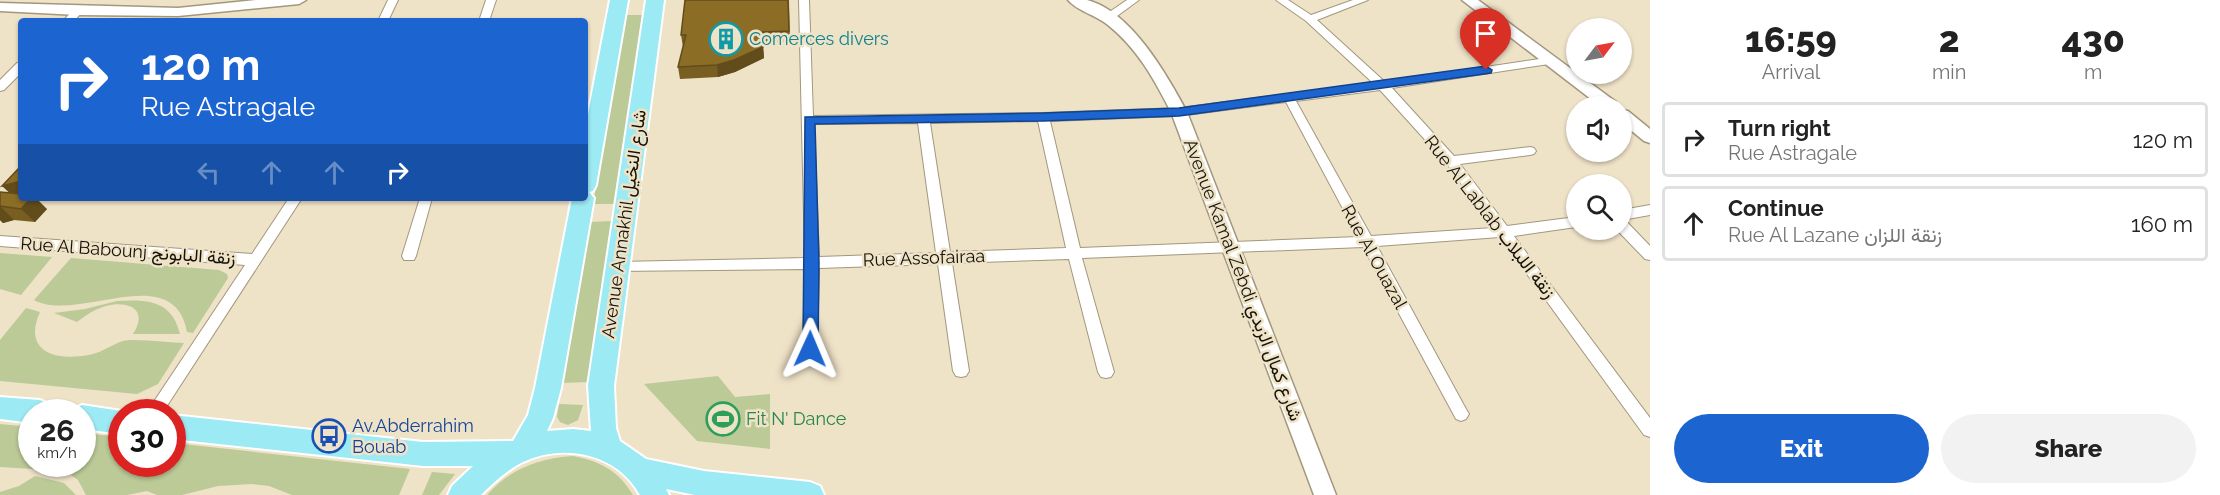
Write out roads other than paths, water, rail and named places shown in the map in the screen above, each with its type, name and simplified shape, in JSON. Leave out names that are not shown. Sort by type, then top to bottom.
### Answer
[{"type":"main road","points":[[588,154],[619,0]]},
{"type":"main road","name":"Avenue Annakhil شارع النخيل","points":[[608,447],[603,428],[602,386],[655,0]]},
{"type":"main road","points":[[518,452],[540,418],[548,388],[582,201]]},
{"type":"main road","points":[[0,408],[18,410]]},
{"type":"main road","points":[[186,429],[423,454],[518,452]]},
{"type":"main road","points":[[462,495],[484,472],[518,452],[553,441],[582,440],[608,447],[625,457],[639,470],[655,495]]},
{"type":"main road","points":[[639,470],[704,484],[810,495]]},
{"type":"street","points":[[0,7],[73,16],[175,16],[299,0]]},
{"type":"street","points":[[385,18],[393,0]]},
{"type":"street","points":[[485,18],[491,0]]},
{"type":"street","points":[[804,0],[812,263],[810,349]]},
{"type":"street","name":"Avenue Kamal Zebdi شارع كمال الزبدي","points":[[1075,0],[1109,16],[1142,48],[1158,70],[1179,112],[1325,495]]},
{"type":"street","points":[[1109,16],[1134,0]]},
{"type":"street","name":"Rue Al Lablab زنقة اللبلاب","points":[[1281,0],[1310,20],[1383,86],[1451,161],[1650,430]]},
{"type":"street","points":[[1310,20],[1364,0]]},
{"type":"street","points":[[1469,0],[1597,96]]},
{"type":"street","points":[[809,120],[1043,117],[1179,112],[1383,86],[1549,60]]},
{"type":"street","points":[[0,87],[18,69]]},
{"type":"street","name":"Rue Al Ouazal","points":[[1289,98],[1461,414]]},
{"type":"street","points":[[1043,117],[1074,253],[1106,372]]},
{"type":"street","points":[[922,118],[961,371]]},
{"type":"street","points":[[1632,123],[1650,137]]},
{"type":"street","points":[[1451,161],[1530,151]]},
{"type":"street","points":[[163,399],[294,201]]},
{"type":"street","points":[[410,256],[425,201]]},
{"type":"street","points":[[1632,213],[1650,210]]},
{"type":"street","name":"Rue Assofairaa","points":[[618,267],[812,263],[1366,242],[1503,232],[1566,223]]},
{"type":"street","points":[[1632,236],[1650,255]]},
{"type":"street","name":"Rue Al Babounj زنقة البابونج","points":[[0,241],[256,260]]},
{"type":"place","name":"Comerces divers","points":[[726,39]]},
{"type":"place","name":"Fit N' Dance","points":[[723,419]]},
{"type":"place","name":"Av.Abderrahim Bouab","points":[[329,436]]}]
